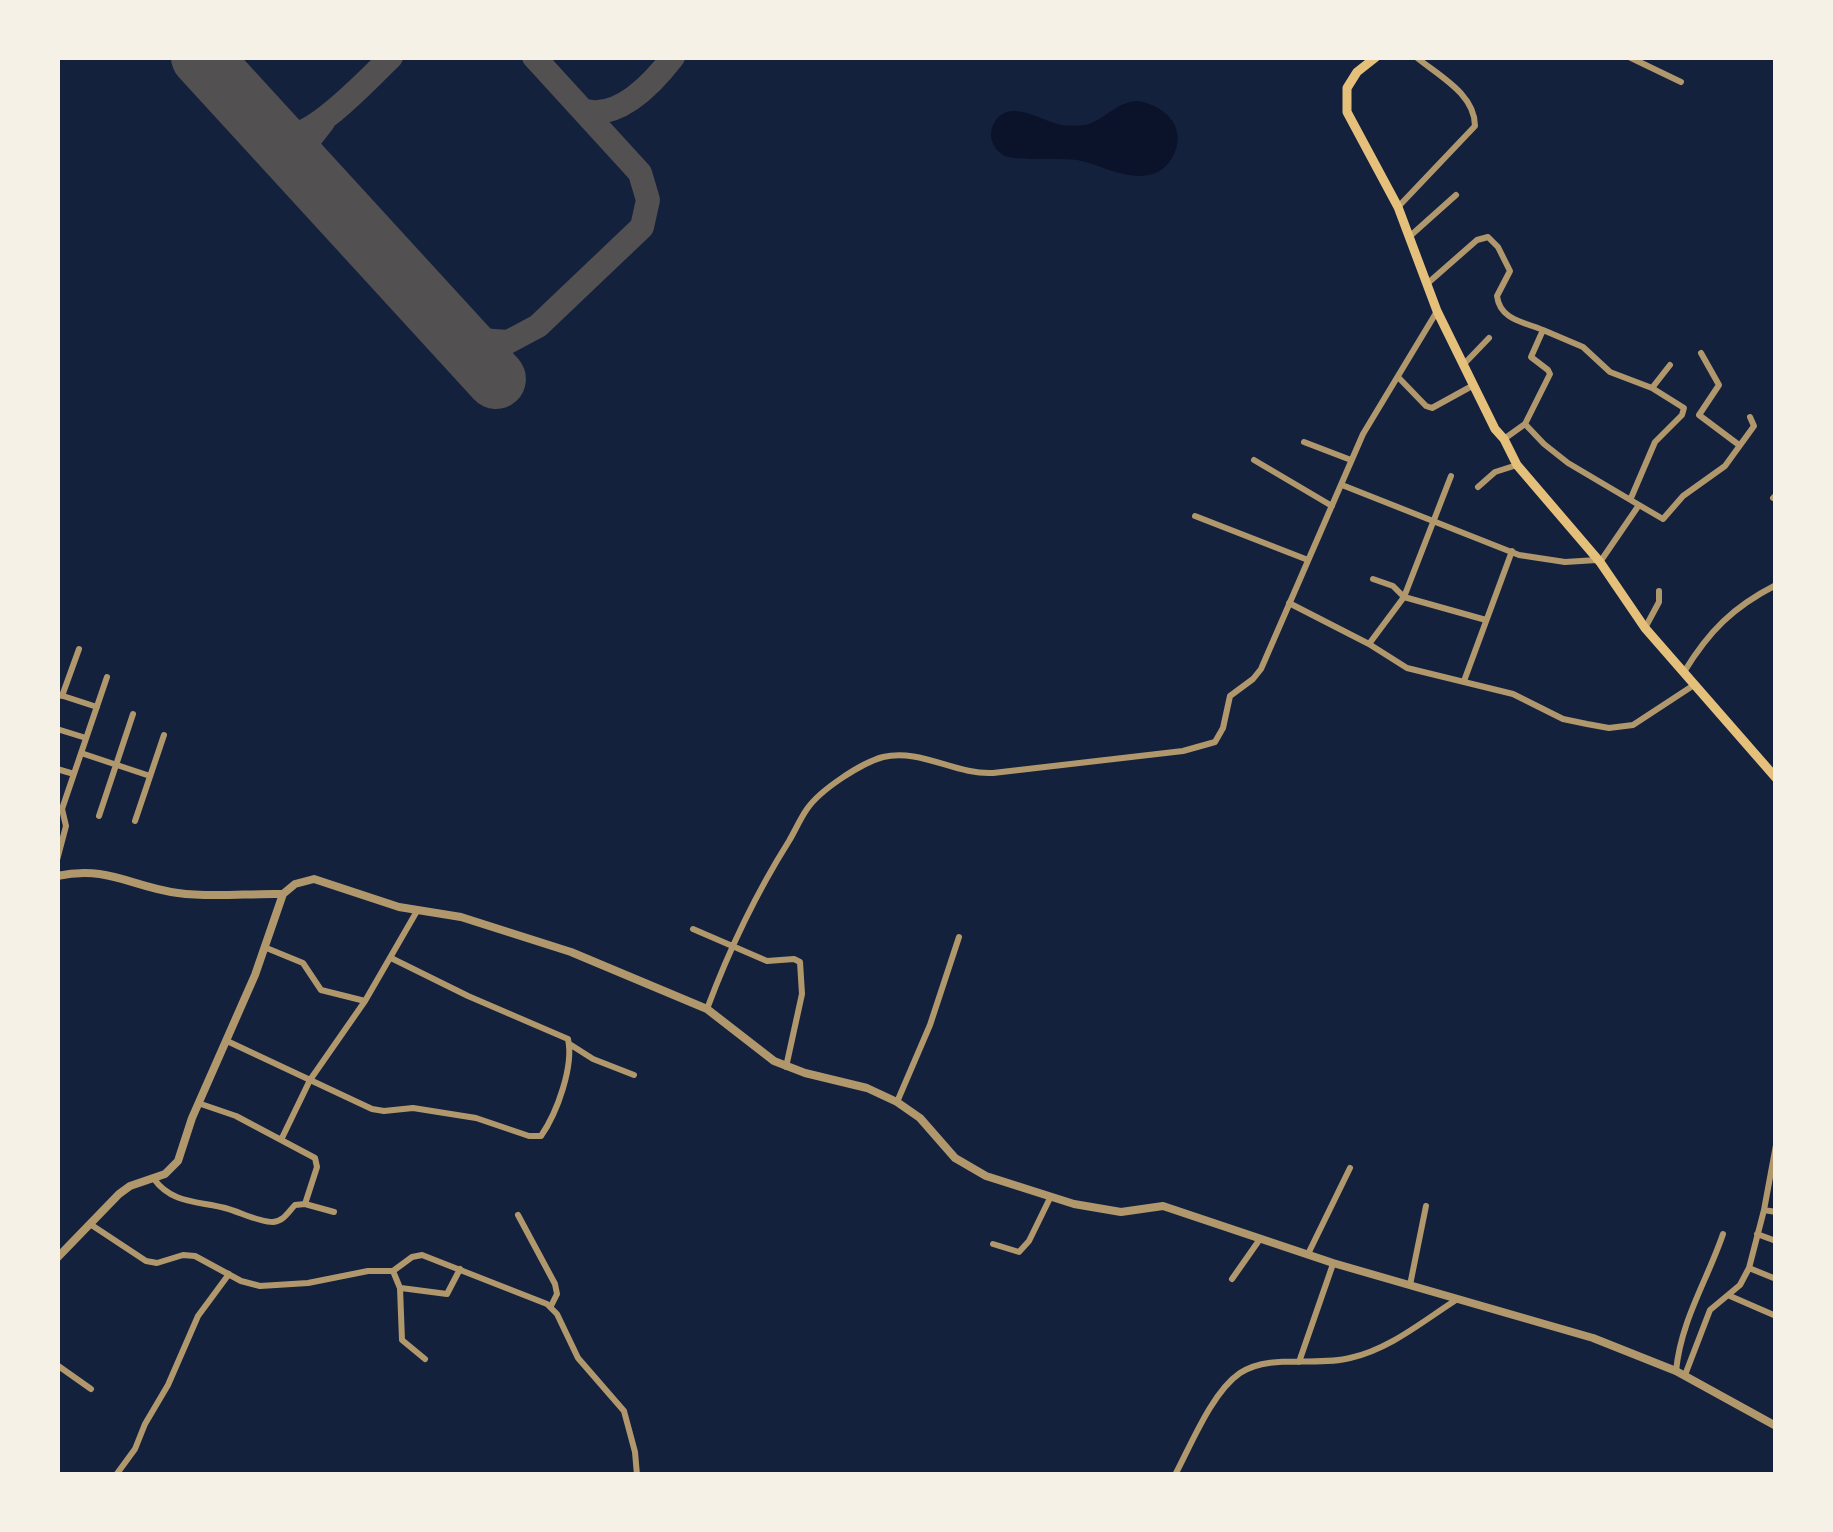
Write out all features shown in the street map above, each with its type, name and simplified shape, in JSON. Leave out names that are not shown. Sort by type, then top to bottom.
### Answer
[{"type":"main road","points":[[1376,57],[1352,78],[1345,102],[1398,207],[1437,311],[1472,386],[1517,466],[1598,561],[1645,628],[1776,778]]},
{"type":"street","points":[[1398,207],[1476,122],[1464,96],[1416,57]]},
{"type":"street","points":[[1629,57],[1681,82]]},
{"type":"street","points":[[1408,237],[1456,195]]},
{"type":"street","points":[[1428,283],[1477,240],[1488,237],[1510,271],[1497,296],[1500,308],[1516,322],[1583,347],[1610,373],[1652,388],[1682,406],[1684,413],[1655,442],[1631,498]]},
{"type":"street","points":[[707,1009],[732,946],[808,807],[865,764],[902,755],[982,774],[1183,751],[1208,745],[1220,736],[1230,696],[1261,669],[1370,422],[1437,311]]},
{"type":"street","points":[[1504,439],[1525,424],[1550,374],[1531,357],[1543,330]]},
{"type":"street","points":[[1462,366],[1489,338]]},
{"type":"street","points":[[1701,352],[1719,386],[1699,415],[1739,446]]},
{"type":"street","points":[[1652,388],[1670,365]]},
{"type":"street","points":[[1398,377],[1431,408],[1472,386]]},
{"type":"street","points":[[1525,424],[1591,479],[1663,519],[1683,496],[1724,466],[1754,425],[1750,417]]},
{"type":"street","points":[[1304,442],[1352,460]]},
{"type":"street","points":[[1254,460],[1332,506]]},
{"type":"street","points":[[1478,487],[1495,472],[1517,466]]},
{"type":"street","points":[[1369,644],[1404,596],[1451,476]]},
{"type":"street","points":[[1342,485],[1523,556],[1564,562],[1598,561],[1639,505]]},
{"type":"street","points":[[1195,516],[1308,560]]},
{"type":"street","points":[[1465,681],[1512,551]]},
{"type":"street","points":[[1373,579],[1404,596],[1486,620]]},
{"type":"street","points":[[1684,672],[1734,609],[1776,585]]},
{"type":"street","points":[[1645,628],[1659,602],[1659,591]]},
{"type":"street","points":[[1289,603],[1407,668],[1513,694],[1563,718],[1610,728],[1646,719],[1694,686]]},
{"type":"street","points":[[79,649],[59,695],[97,707]]},
{"type":"street","points":[[57,860],[66,826],[62,809],[107,677]]},
{"type":"street","points":[[99,816],[133,714]]},
{"type":"street","points":[[57,729],[86,738]]},
{"type":"street","points":[[135,821],[164,735]]},
{"type":"street","points":[[81,753],[150,776]]},
{"type":"street","points":[[57,769],[74,774]]},
{"type":"street","points":[[57,877],[104,873],[196,895],[283,894]]},
{"type":"street","points":[[57,1258],[124,1190],[170,1171],[178,1161],[283,894],[295,884],[314,880],[417,911],[461,917],[571,952],[707,1009],[786,1067],[867,1088],[897,1102],[920,1118],[963,1165],[986,1176],[1049,1198],[1121,1212],[1159,1205],[1521,1316],[1628,1350],[1776,1426]]},
{"type":"street","points":[[281,1140],[310,1080],[365,1001],[417,911]]},
{"type":"street","points":[[693,929],[766,961],[800,962],[802,994],[786,1067]]},
{"type":"street","points":[[897,1102],[930,1025],[959,937]]},
{"type":"street","points":[[264,947],[303,963],[322,990],[365,1001]]},
{"type":"street","points":[[391,958],[468,997],[567,1038],[571,1046],[593,1059],[634,1075]]},
{"type":"street","points":[[225,1040],[372,1109],[413,1108],[476,1118],[538,1137],[558,1106],[571,1046]]},
{"type":"street","points":[[198,1103],[236,1116],[317,1161],[305,1204]]},
{"type":"street","points":[[1680,1373],[1714,1304],[1741,1285],[1773,1176],[1776,1145]]},
{"type":"street","points":[[1308,1254],[1350,1168]]},
{"type":"street","points":[[154,1179],[181,1200],[273,1222],[283,1219],[295,1204],[334,1212]]},
{"type":"street","points":[[993,1244],[1019,1252],[1049,1198]]},
{"type":"street","points":[[1410,1285],[1426,1206]]},
{"type":"street","points":[[1764,1210],[1776,1212]]},
{"type":"street","points":[[518,1215],[555,1284],[557,1294],[550,1306]]},
{"type":"street","points":[[88,1223],[146,1261],[158,1263],[190,1255],[248,1284],[284,1286],[356,1272],[393,1271],[412,1257],[422,1256],[550,1306],[578,1358],[624,1411],[638,1475]]},
{"type":"street","points":[[1680,1373],[1680,1339],[1723,1234]]},
{"type":"street","points":[[1757,1234],[1776,1240]]},
{"type":"street","points":[[1232,1279],[1260,1239]]},
{"type":"street","points":[[1299,1362],[1334,1262]]},
{"type":"street","points":[[1748,1268],[1776,1279]]},
{"type":"street","points":[[400,1288],[443,1295],[460,1269]]},
{"type":"street","points":[[393,1271],[400,1288],[402,1340],[425,1359]]},
{"type":"street","points":[[116,1475],[168,1385],[198,1316],[229,1274]]},
{"type":"street","points":[[1728,1295],[1776,1316]]},
{"type":"street","points":[[1174,1475],[1232,1379],[1256,1366],[1355,1357],[1390,1343],[1458,1299]]},
{"type":"street","points":[[57,1364],[91,1389]]},
{"type":"water","points":[[1138,101],[1164,112],[1177,133],[1170,161],[1148,175],[1127,175],[1077,160],[1009,157],[991,139],[994,123],[1008,112],[1079,125]]},
{"type":"taxiway","points":[[249,109],[278,131],[301,132],[343,103],[391,57]]},
{"type":"taxiway","points":[[433,310],[459,331],[480,340],[508,342],[538,326],[642,227],[648,200],[640,173],[534,57]]},
{"type":"taxiway","points":[[585,111],[611,110],[623,104],[646,88],[673,57]]},
{"type":"taxiway","points":[[316,182],[303,157],[323,122]]},
{"type":"runway","points":[[201,57],[496,379]]}]
